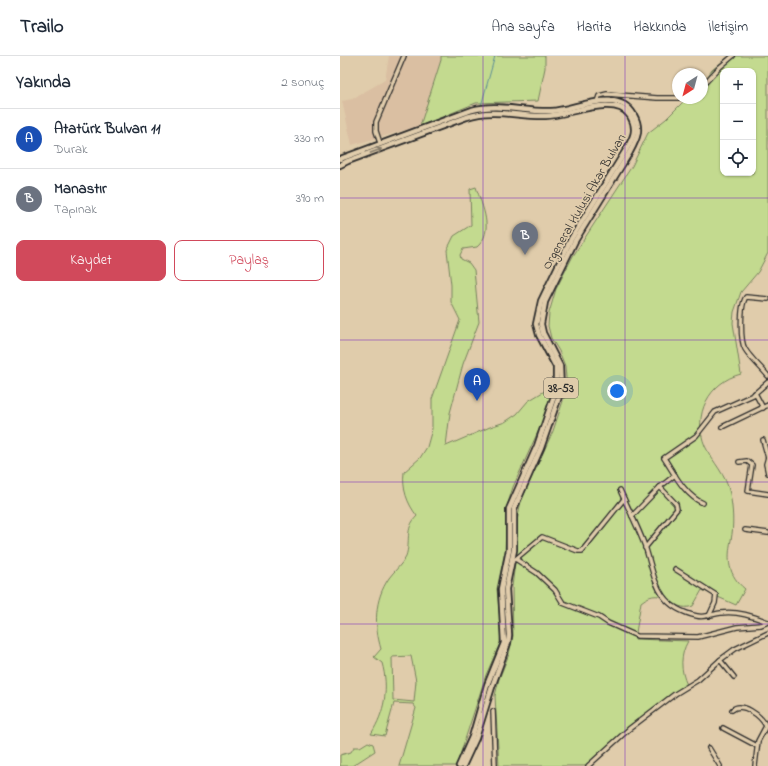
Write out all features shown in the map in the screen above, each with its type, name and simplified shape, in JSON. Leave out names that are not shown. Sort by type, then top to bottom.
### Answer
[{"type":"main road","name":"Orgeneral Hulusi Akar Bulvarı","points":[[464,766],[476,738],[492,687],[508,644],[509,635],[506,589],[514,550],[513,516],[515,504],[541,448],[561,390],[560,366],[543,333],[541,324],[545,302],[575,241],[624,163],[637,140],[639,133],[637,120],[632,112],[625,105],[614,102],[596,102],[547,114]]},
{"type":"main road","name":"Orgeneral Hulusi Akar Bulvarı","points":[[458,766],[472,737],[487,685],[504,642],[501,589],[509,550],[509,508],[537,446],[556,390],[556,367],[539,335],[536,324],[541,301],[571,239],[617,166],[634,132],[633,121],[629,114],[614,106],[603,106],[547,114]]},
{"type":"main road","name":"38-53","points":[[340,165],[482,108],[513,108],[547,114]]},
{"type":"main road","name":"38-53","points":[[340,158],[380,143],[411,136]]},
{"type":"street","points":[[380,143],[376,131],[376,122],[404,56]]},
{"type":"street","points":[[708,79],[715,71],[734,56]]},
{"type":"street","points":[[596,102],[599,96],[607,94],[672,98]]},
{"type":"street","points":[[768,300],[746,297],[743,301],[740,315],[744,348],[768,376]]},
{"type":"street","points":[[703,504],[692,497],[664,458],[694,438],[715,412],[755,393],[768,382]]},
{"type":"street","points":[[755,393],[763,408]]},
{"type":"street","points":[[722,427],[768,405]]},
{"type":"street","points":[[763,440],[768,457],[766,464],[768,472]]},
{"type":"street","points":[[739,462],[748,461],[752,465],[748,491],[768,494]]},
{"type":"street","points":[[632,516],[660,487],[675,475]]},
{"type":"street","points":[[646,548],[677,509],[676,504],[660,487]]},
{"type":"street","points":[[620,490],[646,548],[654,580],[666,601],[675,608],[698,617],[734,612],[749,615],[768,622]]},
{"type":"street","points":[[512,562],[517,560],[542,537],[578,551],[582,551],[624,499]]},
{"type":"street","points":[[745,530],[768,533]]},
{"type":"street","points":[[517,560],[537,573],[555,590],[563,603],[600,617],[608,623],[637,636],[698,637],[737,627],[762,625],[768,622]]},
{"type":"street","points":[[675,569],[716,595],[715,603],[708,616]]},
{"type":"street","points":[[588,766],[629,729],[675,694],[698,680],[720,660],[735,649],[768,633]]},
{"type":"street","points":[[720,660],[734,677]]},
{"type":"street","points":[[732,710],[740,707],[752,712],[767,724],[759,737],[755,766]]},
{"type":"street","points":[[493,711],[495,766]]},
{"type":"street","points":[[723,728],[757,746]]},
{"type":"street","points":[[709,748],[720,766]]},
{"type":"shaded area","points":[[389,56],[441,56],[420,126],[352,145],[342,101],[352,99],[385,80]]},
{"type":"green space","points":[[441,56],[545,56],[545,68],[538,101],[476,103],[420,126]]},
{"type":"green space","points":[[729,56],[768,56],[768,253],[758,272],[741,292],[734,312],[733,323],[741,374],[720,384],[712,392],[706,401],[702,412],[701,423],[705,446],[726,480],[728,487],[733,517],[733,529],[729,554],[730,567],[739,584],[745,589],[736,605],[702,590],[693,606],[679,606],[662,597],[656,596],[649,597],[641,602],[635,639],[688,641],[682,657],[683,674],[687,685],[629,726],[586,766],[499,766],[495,696],[499,679],[509,654],[513,636],[512,587],[516,555],[516,526],[521,501],[553,431],[567,389],[565,366],[559,351],[551,338],[548,326],[549,313],[556,289],[573,256],[632,166],[648,133],[666,119],[681,104],[708,104],[708,76],[712,70]]},
{"type":"green space","points":[[476,187],[484,210],[486,218],[485,234],[477,247],[463,249],[460,255],[461,259],[469,263],[474,270],[479,322],[463,364],[450,413],[446,446],[505,422],[517,414],[528,401],[553,386],[545,416],[513,487],[507,506],[505,551],[497,589],[501,631],[500,643],[486,675],[456,766],[399,766],[416,708],[413,704],[394,703],[385,736],[371,734],[380,717],[385,691],[382,663],[374,657],[381,649],[376,622],[378,604],[384,586],[406,556],[410,526],[417,516],[410,506],[406,496],[404,472],[420,458],[427,447],[432,429],[432,399],[460,320],[451,302],[451,285],[447,250],[454,236],[471,225],[470,189]],"holes":[[[411,656],[416,681],[414,702],[393,700],[392,657]]]},
{"type":"green space","points":[[368,742],[373,744],[375,751],[352,766],[340,766],[340,755],[351,752],[354,747],[360,747]]},
{"type":"waterway","points":[[481,106],[495,56]]},
{"type":"place","name":"Manastır","points":[[525,255]]},
{"type":"place","name":"Atatürk Bulvarı 11","points":[[477,401]]}]
